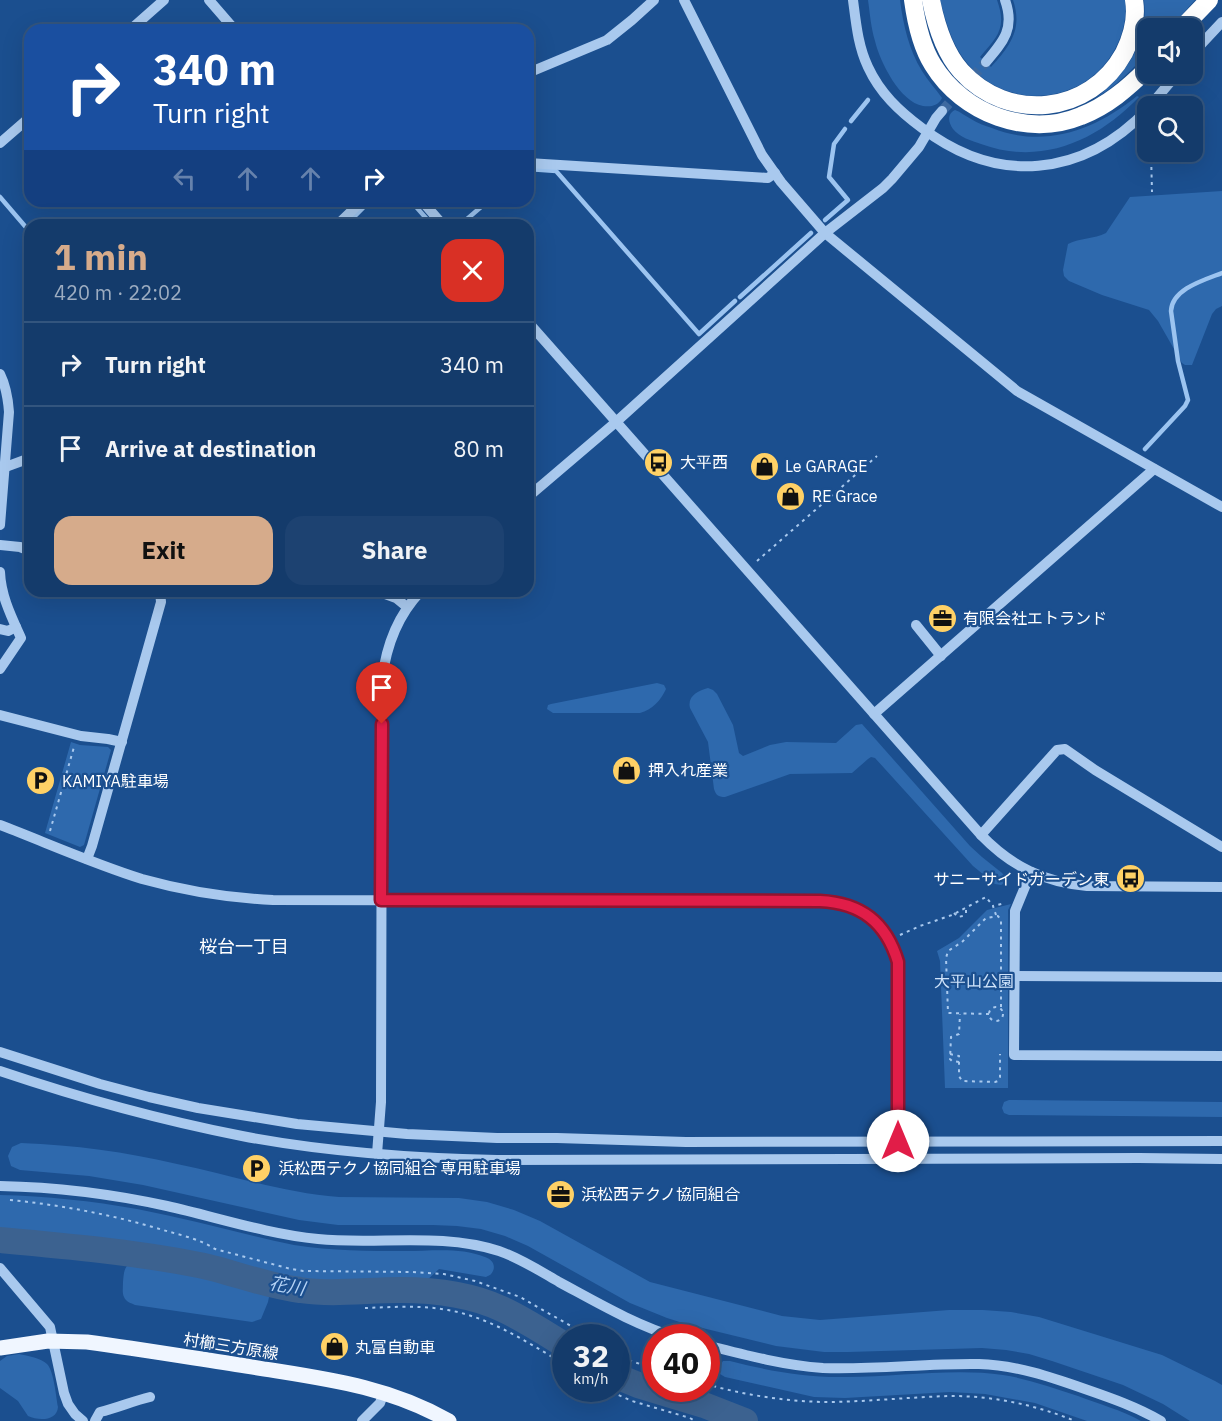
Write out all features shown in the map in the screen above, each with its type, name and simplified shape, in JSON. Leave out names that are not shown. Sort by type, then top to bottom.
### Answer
[{"type":"highway","points":[[913,0],[924,46],[945,82],[961,97],[997,117],[1039,124],[1081,117],[1117,96],[1137,79]]},
{"type":"highway","points":[[931,0],[935,20],[946,46],[966,76],[987,92],[1003,100],[1038,106],[1072,99],[1090,90],[1106,78],[1119,63],[1128,45],[1134,26],[1134,0]]},
{"type":"highway","points":[[1192,18],[1209,0]]},
{"type":"main road","name":"村櫛三方原線","points":[[0,1348],[53,1341],[87,1342],[331,1380],[384,1392],[421,1406],[449,1421]]},
{"type":"street","points":[[137,24],[164,0]]},
{"type":"street","points":[[209,0],[230,24]]},
{"type":"street","points":[[534,70],[607,39],[632,21],[654,0]]},
{"type":"street","points":[[684,0],[762,156],[825,233],[1017,391],[1222,507]]},
{"type":"street","points":[[853,0],[860,45],[867,66],[890,102],[945,144],[964,154],[984,161],[1025,167],[1067,161],[1105,145],[1123,133],[1137,120]]},
{"type":"street","points":[[986,62],[1006,37],[1009,11],[1005,0]]},
{"type":"street","points":[[1203,42],[1222,22]]},
{"type":"street","points":[[1159,96],[1169,84]]},
{"type":"street","points":[[534,493],[825,233],[892,179],[919,147],[942,111]]},
{"type":"street","points":[[0,143],[24,122]]},
{"type":"street","points":[[534,163],[768,178],[775,173]]},
{"type":"street","points":[[343,219],[356,207]]},
{"type":"street","points":[[427,207],[438,219]]},
{"type":"street","points":[[534,329],[981,836],[1003,856],[1031,872],[1058,882],[1088,886],[1222,887]]},
{"type":"street","points":[[0,374],[6,386],[9,412],[2,469],[0,525]]},
{"type":"street","points":[[2,469],[24,460]]},
{"type":"street","points":[[874,714],[1154,469]]},
{"type":"street","points":[[0,545],[24,549]]},
{"type":"street","points":[[0,572],[8,610],[21,638],[0,669]]},
{"type":"street","points":[[87,859],[161,603],[160,597]]},
{"type":"street","points":[[393,597],[407,607]]},
{"type":"street","points":[[377,1154],[381,1090],[382,680],[392,635],[407,607],[416,597]]},
{"type":"street","points":[[916,625],[941,656]]},
{"type":"street","points":[[0,628],[8,631],[16,627]]},
{"type":"street","points":[[0,715],[77,735],[122,742]]},
{"type":"street","points":[[981,836],[1057,750],[1065,749],[1095,770],[1222,847]]},
{"type":"street","points":[[0,825],[142,879],[220,896],[273,900],[833,901],[846,904],[870,917],[888,937],[898,962],[898,1141]]},
{"type":"street","points":[[1031,872],[1015,911],[1014,1055],[1222,1056]]},
{"type":"street","points":[[1014,976],[1222,977]]},
{"type":"street","points":[[0,1052],[100,1084],[198,1108],[297,1124],[447,1137],[686,1142],[1222,1141]]},
{"type":"street","points":[[0,1071],[95,1102],[194,1126],[294,1144],[377,1154],[446,1159],[1222,1159]]},
{"type":"street","points":[[0,1186],[60,1189],[114,1196],[316,1239],[455,1242],[478,1245],[520,1260],[642,1326]]},
{"type":"street","points":[[0,1268],[50,1327],[64,1393],[68,1404],[83,1421]]},
{"type":"street","points":[[720,1349],[773,1362],[823,1368],[959,1364],[1004,1366],[1047,1376],[1117,1400],[1161,1421]]},
{"type":"street","points":[[362,1421],[380,1403],[384,1392]]},
{"type":"street","points":[[95,1421],[100,1412],[150,1397]]},
{"type":"path","points":[[1151,162],[1152,192]]},
{"type":"path","points":[[747,570],[877,456]]},
{"type":"path","points":[[46,843],[77,735]]},
{"type":"path","points":[[900,935],[966,908],[986,897],[1001,920],[1000,1008],[1003,1014],[1000,1020],[992,1020],[989,1014],[992,1007],[1000,1008]]},
{"type":"path","points":[[993,906],[1009,902]]},
{"type":"path","points":[[954,913],[958,917],[963,916],[966,908]]},
{"type":"path","points":[[989,1014],[948,1014],[947,954],[986,918],[996,915]]},
{"type":"path","points":[[959,1062],[952,1061],[950,1054],[951,1036],[958,1035],[960,1032],[960,1014]]},
{"type":"path","points":[[950,1054],[958,1055],[959,1076],[962,1081],[995,1082],[1000,1077],[1000,1054]]},
{"type":"path","points":[[8,1200],[43,1203],[105,1214],[175,1233],[215,1249],[291,1269],[315,1272],[428,1272],[475,1281],[506,1290],[568,1324]]},
{"type":"path","points":[[364,1308],[433,1308],[464,1314],[488,1321],[552,1357]]},
{"type":"path","points":[[720,1387],[800,1401],[845,1402],[950,1396],[984,1398],[1034,1407],[1076,1421]]},
{"type":"path","points":[[630,1400],[695,1421]]},
{"type":"green space","points":[[868,0],[900,0],[910,46],[917,63],[942,98],[936,104],[923,106],[915,103],[906,97],[892,80],[872,31]]},
{"type":"green space","points":[[940,0],[997,0],[1001,25],[996,37],[980,57],[991,67],[1004,52],[1013,36],[1016,10],[1013,0],[1125,0],[1125,19],[1115,49],[1102,68],[1085,82],[1066,91],[1045,95],[1024,95],[1003,89],[984,79],[967,63],[953,41]]},
{"type":"green space","points":[[1144,0],[1195,0],[1179,18],[1145,18]]},
{"type":"green space","points":[[1137,47],[1137,64],[1123,78],[1096,98],[1126,68]]},
{"type":"green space","points":[[1137,96],[1137,99],[1123,113],[1086,137],[1067,145],[1025,152],[1003,150],[966,138],[953,129],[949,121],[955,110],[981,124],[1012,134],[1031,137],[1050,136],[1087,127]]},
{"type":"green space","points":[[1222,191],[1222,306],[1212,314],[1192,365],[1182,363],[1158,321],[1149,310],[1102,295],[1069,281],[1064,276],[1068,244],[1106,233],[1130,197]]},
{"type":"green space","points":[[657,683],[664,685],[666,689],[664,693],[652,707],[640,713],[553,713],[547,709],[551,704]]},
{"type":"green space","points":[[708,688],[717,694],[733,725],[739,753],[743,756],[770,745],[786,742],[836,743],[856,725],[862,724],[970,846],[1002,873],[1006,878],[1005,883],[995,884],[973,866],[875,758],[871,757],[852,773],[790,774],[721,797],[714,789],[708,742],[690,708],[692,697]]},
{"type":"green space","points":[[71,742],[108,747],[111,750],[84,845],[80,847],[45,833]]},
{"type":"green space","name":"大平山公園","points":[[1011,904],[1008,910],[1008,1088],[945,1088],[940,961],[937,951],[959,938],[987,910]]},
{"type":"green space","points":[[1009,1100],[1222,1102],[1222,1117],[1009,1115],[1004,1113],[1002,1108],[1004,1102]]},
{"type":"green space","points":[[21,1143],[61,1145],[139,1156],[318,1195],[459,1198],[487,1202],[540,1221],[650,1282],[782,1316],[820,1320],[949,1310],[983,1310],[1039,1317],[1162,1355],[1215,1381],[1222,1385],[1222,1421],[1190,1421],[1163,1404],[1123,1385],[1029,1354],[1006,1350],[982,1348],[824,1352],[776,1346],[720,1332],[720,1324],[686,1324],[667,1318],[630,1303],[528,1246],[481,1229],[433,1225],[338,1225],[299,1220],[143,1185],[89,1176],[20,1170],[11,1166],[8,1156],[12,1147]]},
{"type":"green space","points":[[0,1195],[86,1201],[120,1206],[308,1247],[364,1251],[446,1250],[466,1252],[489,1259],[494,1268],[486,1277],[439,1269],[425,1282],[329,1285],[302,1283],[182,1255],[105,1243],[0,1232]]},
{"type":"green space","points":[[137,1262],[198,1273],[261,1289],[269,1297],[268,1302],[261,1319],[252,1322],[135,1305],[125,1299],[123,1282],[127,1266]]},
{"type":"green space","points":[[19,1354],[41,1360],[49,1367],[58,1407],[57,1412],[47,1419],[28,1416],[18,1401],[0,1388],[0,1361],[7,1356]]},
{"type":"green space","points":[[723,1361],[730,1361],[788,1373],[832,1377],[965,1372],[1003,1375],[1032,1381],[1078,1396],[1141,1421],[1087,1421],[1035,1403],[985,1394],[950,1392],[845,1398],[814,1397],[725,1377],[720,1374],[720,1366]]},
{"type":"waterway","points":[[851,121],[868,100]]},
{"type":"waterway","points":[[825,220],[848,200],[829,177],[834,144],[845,129]]},
{"type":"waterway","points":[[534,169],[556,171],[699,334],[735,301]]},
{"type":"waterway","points":[[0,197],[24,225]]},
{"type":"waterway","points":[[416,207],[427,219]]},
{"type":"waterway","points":[[467,219],[481,207]]},
{"type":"waterway","points":[[352,219],[363,208]]},
{"type":"waterway","points":[[740,297],[811,233]]},
{"type":"waterway","points":[[1145,449],[1188,400],[1178,361],[1171,311],[1173,303],[1190,286],[1222,273]]},
{"type":"waterway","name":"花川","points":[[0,1240],[174,1260],[300,1290],[337,1292],[413,1290],[452,1294],[502,1309],[552,1338]]},
{"type":"waterway","name":"花川","points":[[630,1382],[704,1405],[745,1421]]},
{"type":"tunnel","points":[[942,111],[986,62]]},
{"type":"place","name":"大平西","points":[[659,462]]},
{"type":"place","name":"Le GARAGE","points":[[764,466]]},
{"type":"place","name":"RE Grace","points":[[791,496]]},
{"type":"place","name":"有限会社エトランド","points":[[942,618]]},
{"type":"place","name":"押入れ産業","points":[[627,770]]},
{"type":"place","name":"KAMIYA駐車場","points":[[41,781]]},
{"type":"place","name":"サニーサイドガーデン東","points":[[1130,879]]},
{"type":"place","name":"浜松西テクノ協同組合 専用駐車場","points":[[257,1168]]},
{"type":"place","name":"浜松西テクノ協同組合","points":[[560,1194]]},
{"type":"place","name":"丸富自動車","points":[[334,1347]]},
{"type":"district","name":"桜台一丁目","points":[[244,947]]},
{"type":"route","points":[[382,724],[381,900],[833,901],[859,909],[870,917],[888,937],[898,962],[898,1141]]}]
